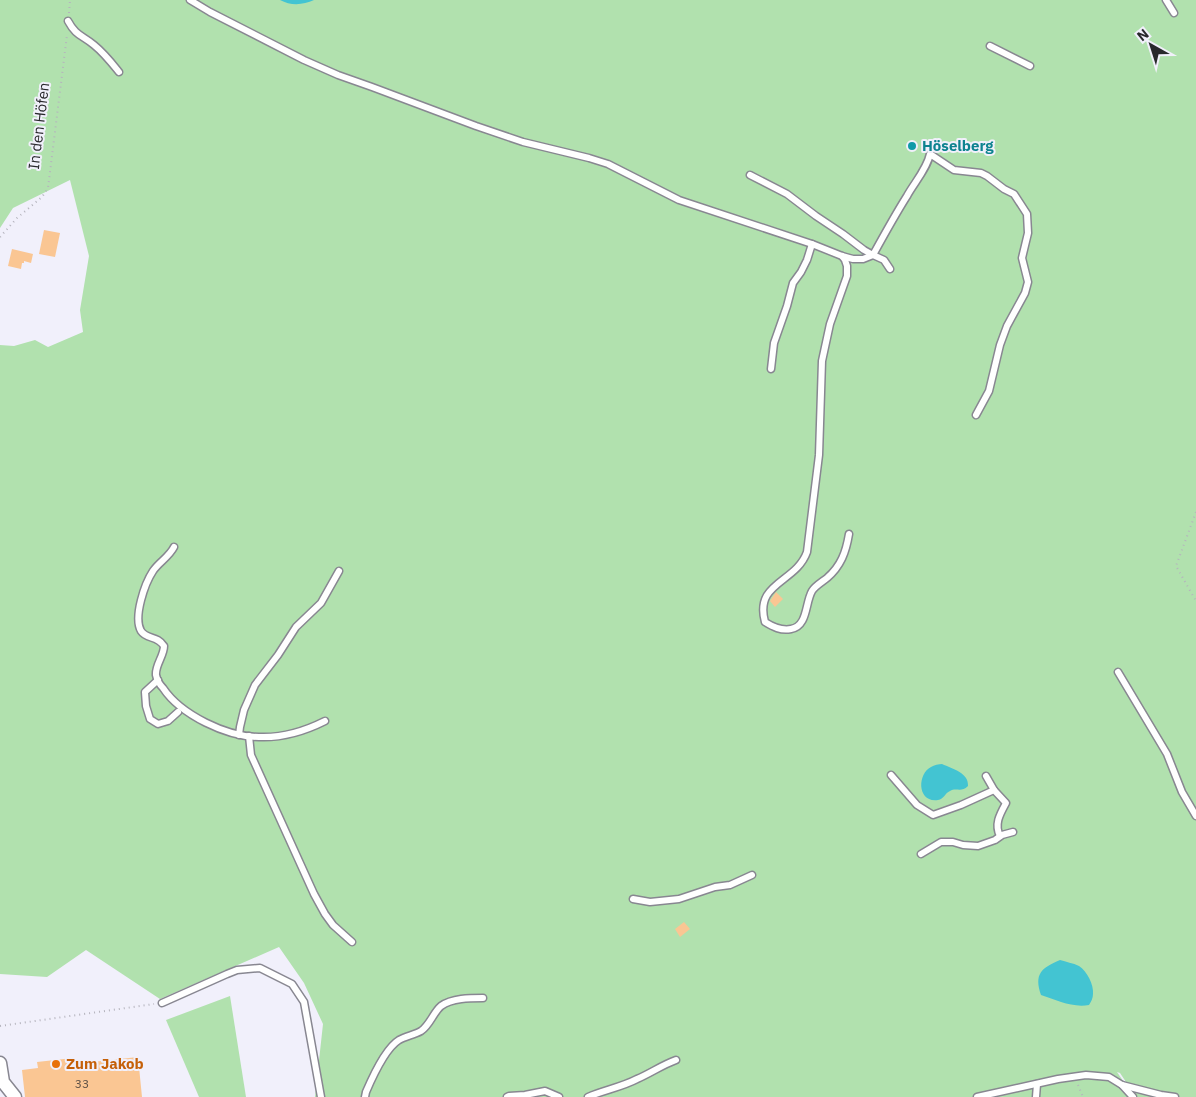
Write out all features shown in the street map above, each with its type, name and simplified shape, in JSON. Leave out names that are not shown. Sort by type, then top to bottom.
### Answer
[{"type":"street","points":[[0,1063],[3,1082],[15,1097]]},
{"type":"lane","points":[[190,0],[254,35],[338,75],[523,142],[608,164],[679,200],[853,259],[863,259],[873,255],[902,202],[928,163],[930,154],[954,170],[982,173],[988,176],[1004,189],[1014,194],[1028,214],[1028,233],[1022,258],[1028,282],[1025,293],[1007,326],[1000,345],[989,391],[976,415]]},
{"type":"lane","points":[[1166,0],[1174,13]]},
{"type":"lane","points":[[68,21],[76,33],[99,49],[119,72]]},
{"type":"lane","points":[[990,46],[1030,66]]},
{"type":"lane","points":[[750,175],[787,194],[864,250],[884,260],[890,269]]},
{"type":"lane","points":[[771,369],[774,343],[793,283],[801,272],[812,244]]},
{"type":"lane","points":[[842,256],[847,266],[847,276],[830,324],[822,361],[819,455],[807,552],[801,565],[778,582],[766,596],[762,609],[765,622],[772,627],[788,630],[796,628],[802,623],[812,589],[834,572],[846,550],[849,534]]},
{"type":"lane","points":[[174,548],[152,572],[144,589],[140,604],[139,622],[142,633],[158,639],[164,646],[156,674],[170,697],[192,715],[218,728],[239,735],[278,736],[315,726],[325,721]]},
{"type":"lane","points":[[239,735],[244,710],[255,685],[296,627],[321,603],[340,571]]},
{"type":"lane","points":[[1118,672],[1168,754],[1182,792],[1196,816]]},
{"type":"lane","points":[[158,680],[145,692],[146,706],[150,719],[158,724],[168,721],[178,712]]},
{"type":"lane","points":[[249,736],[251,755],[314,894],[332,925],[352,942]]},
{"type":"lane","points":[[891,775],[917,805],[933,815],[994,790]]},
{"type":"lane","points":[[986,776],[994,790],[1006,803],[999,816],[997,830],[1000,836]]},
{"type":"lane","points":[[921,854],[941,842],[978,846],[1013,832]]},
{"type":"lane","points":[[633,899],[650,902],[680,899],[710,888],[730,885],[752,875]]},
{"type":"lane","points":[[162,1003],[237,970],[260,968],[292,984],[304,1002],[321,1097]]},
{"type":"lane","points":[[365,1097],[381,1064],[401,1038],[420,1032],[440,1007],[458,1000],[483,998]]},
{"type":"lane","points":[[588,1097],[637,1080],[676,1060]]},
{"type":"lane","points":[[978,1097],[1058,1078],[1086,1075],[1108,1077],[1122,1085],[1174,1097]]},
{"type":"lane","points":[[1036,1097],[1037,1084]]},
{"type":"lane","points":[[1122,1085],[1133,1097]]},
{"type":"lane","points":[[508,1097],[545,1091],[559,1097]]},
{"type":"path","name":"In den Höfen","points":[[0,236],[16,218],[42,197],[48,188],[70,0]]},
{"type":"path","points":[[1196,512],[1176,566],[1196,601]]},
{"type":"path","points":[[0,1026],[162,1003]]},
{"type":"green space","points":[[0,0],[1196,0],[1196,1097],[1136,1097],[1120,1073],[1117,1072],[1134,1097],[315,1097],[323,1024],[304,983],[279,947],[160,999],[86,950],[47,977],[0,974],[0,345],[14,346],[35,340],[48,347],[83,332],[80,310],[89,256],[70,180],[13,208],[0,228]]},
{"type":"green space","points":[[230,996],[246,1097],[199,1097],[166,1020]]},
{"type":"water","points":[[280,0],[314,0],[297,4]]},
{"type":"water","points":[[942,764],[963,775],[968,782],[968,786],[963,789],[952,790],[938,800],[931,800],[926,797],[921,787],[923,776],[931,767]]},
{"type":"water","points":[[1060,960],[1079,966],[1087,975],[1093,990],[1089,1005],[1071,1004],[1041,995],[1038,982],[1041,973],[1048,966]]},
{"type":"building","points":[[44,230],[60,233],[55,257],[39,254]]},
{"type":"building","points":[[12,249],[33,254],[31,263],[24,261],[21,269],[8,266]]},
{"type":"building","points":[[776,592],[783,599],[775,607],[770,601]]},
{"type":"building","points":[[684,922],[690,929],[680,937],[675,929]]},
{"type":"building","points":[[138,1057],[142,1097],[25,1097],[22,1070],[38,1068],[37,1062],[73,1058],[74,1064]]},
{"type":"place","name":"Höselberg","points":[[912,146]]},
{"type":"place","name":"Zum Jakob","points":[[56,1064]]}]
